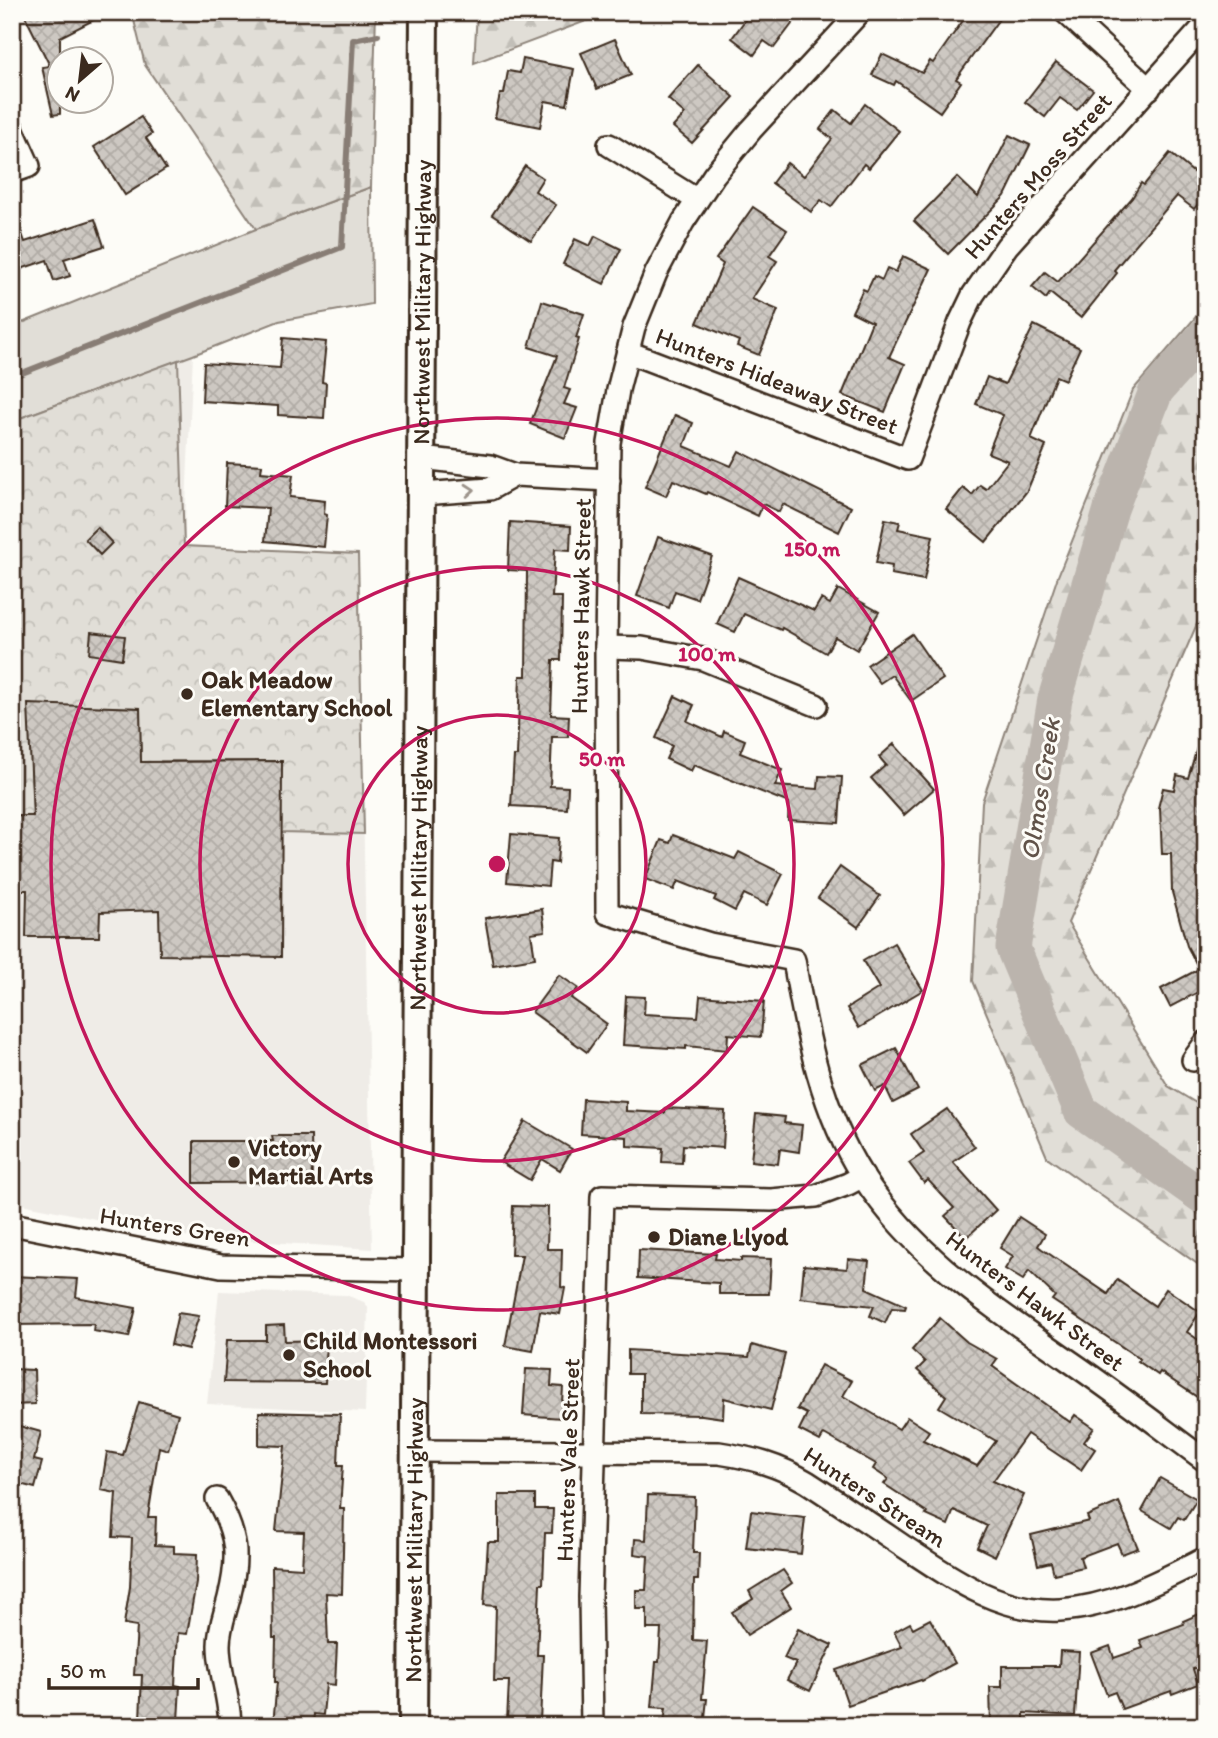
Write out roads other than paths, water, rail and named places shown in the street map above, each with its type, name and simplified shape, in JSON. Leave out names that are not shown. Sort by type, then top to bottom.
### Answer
[{"type":"main road","name":"Northwest Military Highway","points":[[412,1726],[424,12]]},
{"type":"street","name":"Hunters Hawk Street","points":[[860,12],[714,175],[682,222],[656,273],[634,327],[618,390],[609,443],[606,647],[607,913],[710,944],[794,960],[818,1071],[832,1114],[863,1176],[898,1222],[929,1256],[963,1286],[1100,1382],[1206,1461]]},
{"type":"street","points":[[1065,12],[1149,89]]},
{"type":"street","name":"Hunters Moss Street","points":[[908,459],[960,322],[989,270],[1016,236],[1206,24]]},
{"type":"street","points":[[12,128],[20,169]]},
{"type":"street","points":[[609,145],[697,200]]},
{"type":"street","name":"Hunters Hideaway Street","points":[[628,352],[908,459]]},
{"type":"street","points":[[422,458],[490,466],[515,475],[609,480]]},
{"type":"street","points":[[422,494],[490,489],[515,475]]},
{"type":"street","points":[[606,647],[642,648],[703,659],[816,705]]},
{"type":"street","points":[[1193,1060],[1206,1042]]},
{"type":"street","name":"Hunters Vale Street","points":[[592,1726],[590,1597],[602,1196],[771,1200],[816,1196],[863,1176]]},
{"type":"street","name":"Hunters Green","points":[[12,1224],[221,1266],[414,1270]]},
{"type":"street","name":"Hunters Stream","points":[[415,1451],[719,1453],[756,1459],[807,1482],[967,1587],[1022,1607],[1062,1610],[1096,1604],[1156,1584],[1206,1559]]},
{"type":"street","points":[[217,1499],[230,1522],[237,1554],[229,1597],[219,1629],[219,1648],[230,1726]]},
{"type":"waterway","points":[[474,17],[496,12]]},
{"type":"waterway","points":[[12,377],[342,247],[353,40],[378,35]]},
{"type":"waterway","name":"Olmos Creek","points":[[1206,334],[1156,391],[1111,509],[1055,699],[1013,948],[1081,1111],[1206,1199]]},
{"type":"place","name":"Oak Meadow Elementary School","points":[[187,694]]},
{"type":"place","name":"Victory Martial Arts","points":[[234,1162]]},
{"type":"place","name":"Diane Llyod","points":[[654,1237]]},
{"type":"place","name":"Child Montessori School","points":[[289,1355]]}]
